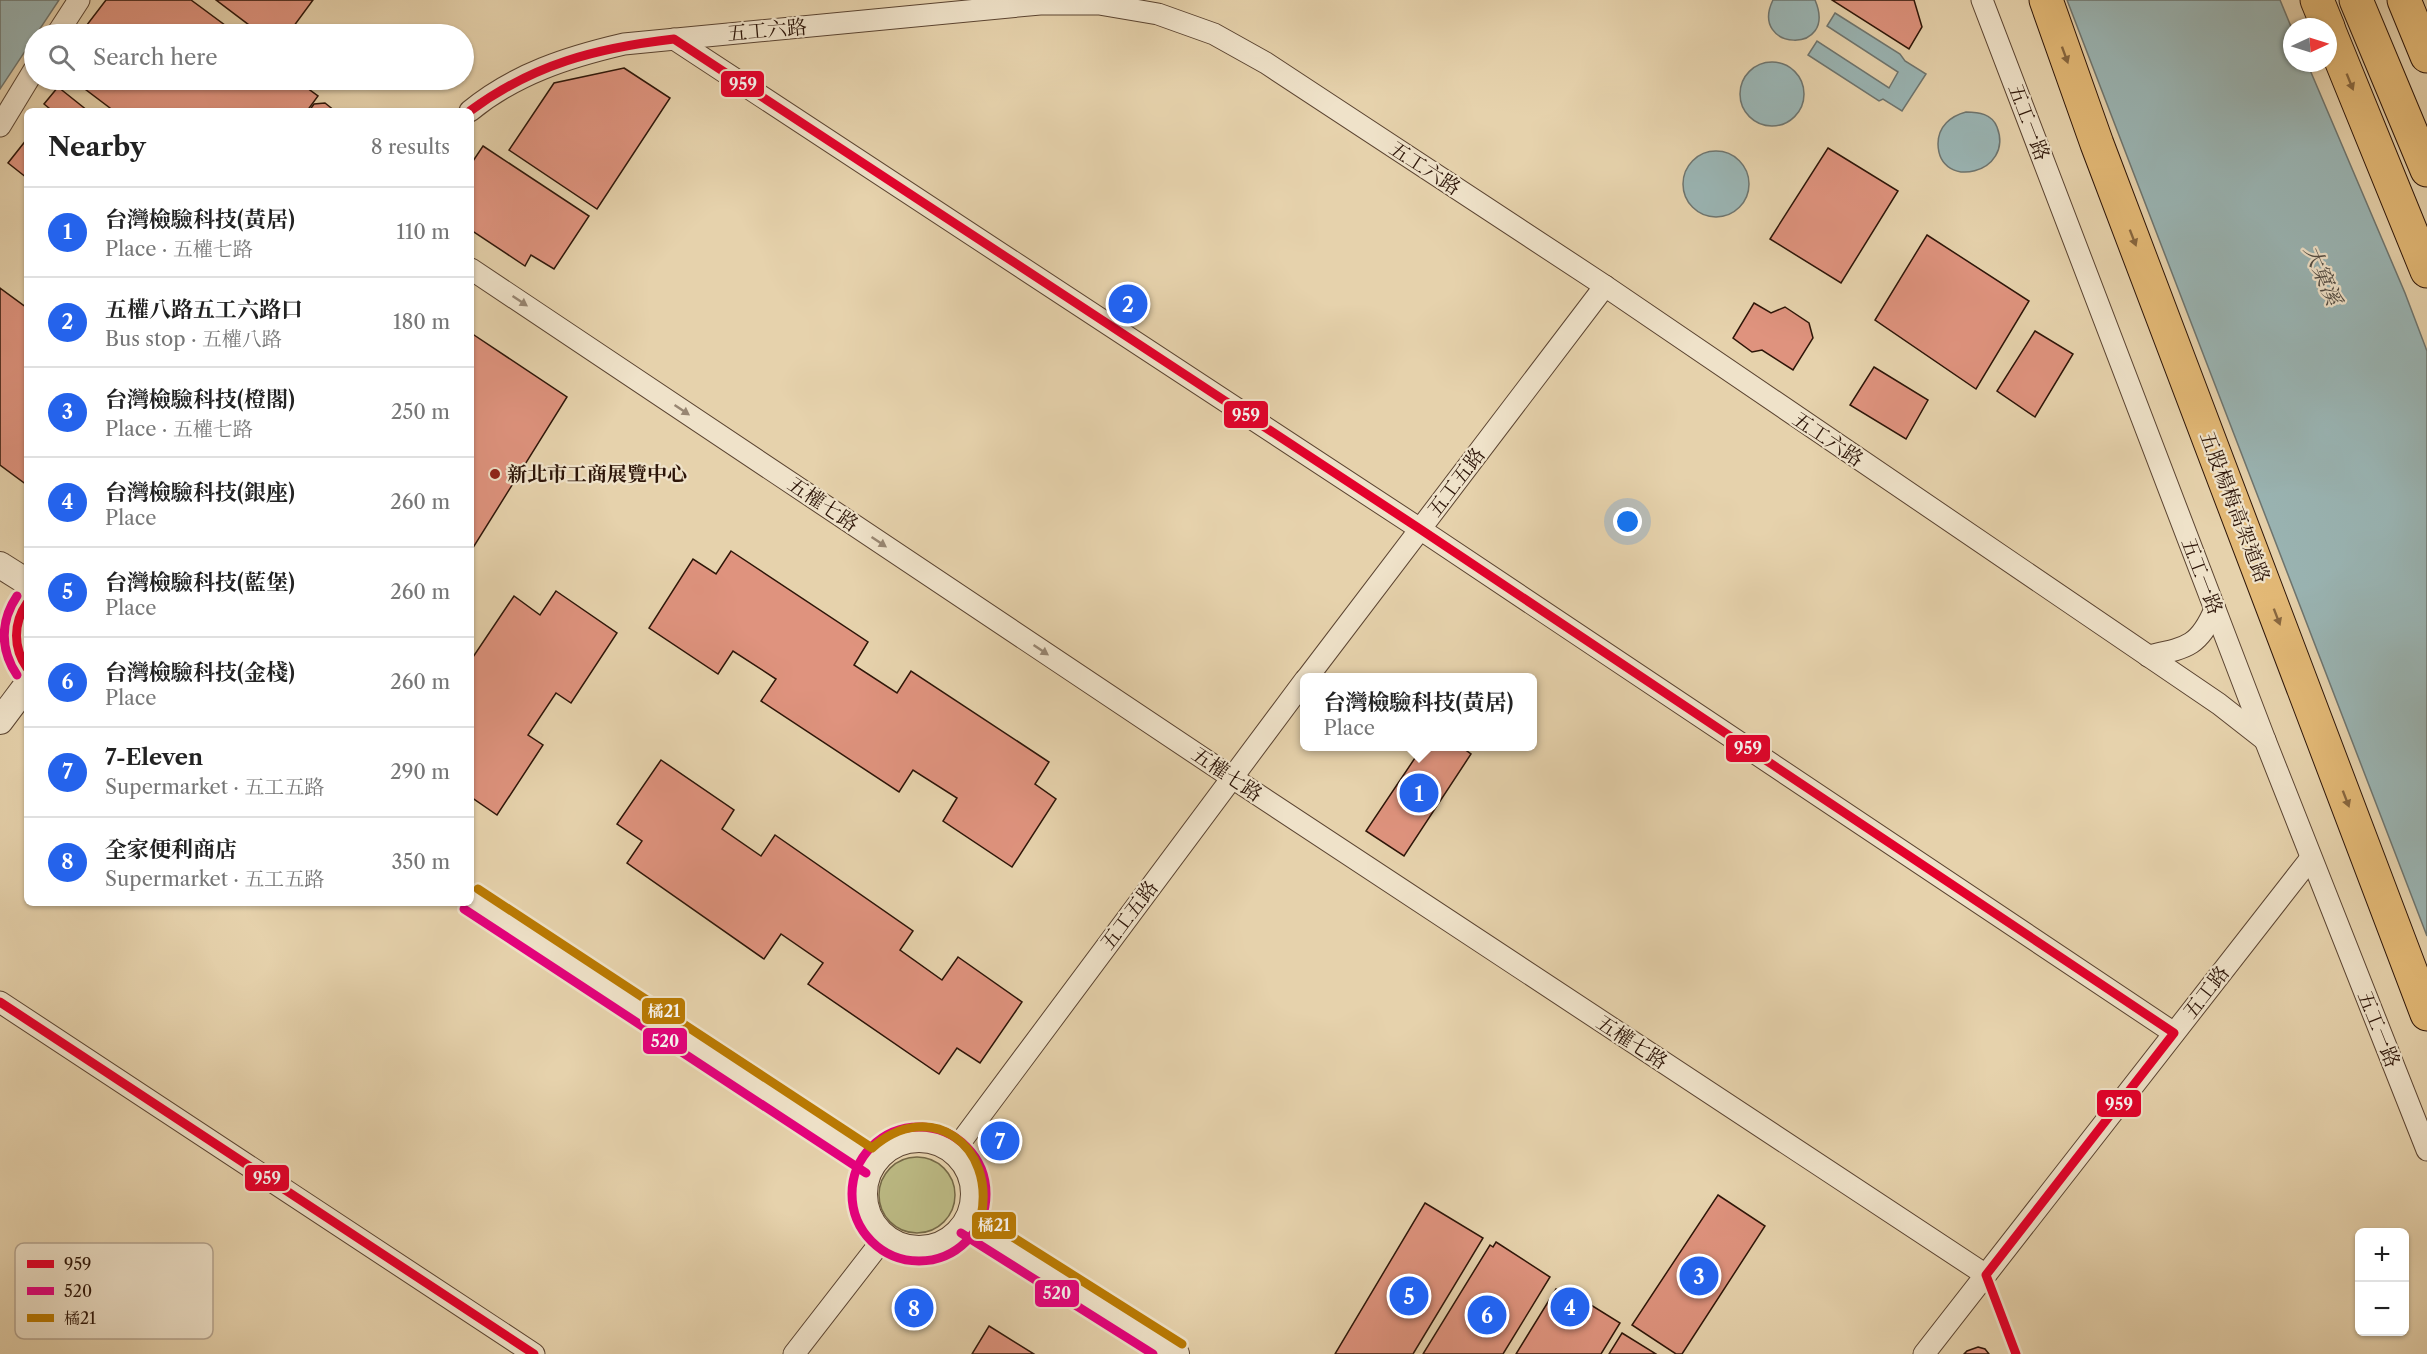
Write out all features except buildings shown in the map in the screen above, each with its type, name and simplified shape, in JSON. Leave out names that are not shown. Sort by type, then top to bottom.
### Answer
[{"type":"highway","name":"五股楊梅高架道路","points":[[2046,0],[2097,144],[2427,1014]]},
{"type":"highway","points":[[2316,0],[2324,18]]},
{"type":"highway","points":[[2356,0],[2427,170]]},
{"type":"highway","points":[[2404,0],[2427,56]]},
{"type":"highway","points":[[2337,50],[2427,271]]},
{"type":"street","points":[[63,24],[79,0]]},
{"type":"street","name":"五工一路","points":[[1982,0],[2265,740],[2427,1150]]},
{"type":"street","name":"五工六路","points":[[474,108],[484,99],[528,74],[575,55],[624,44],[1040,4],[1099,4],[1158,14],[1214,34],[1266,63],[1605,286],[2219,704],[2265,740]]},
{"type":"street","points":[[674,39],[1420,529],[2174,1033]]},
{"type":"street","points":[[0,126],[24,86]]},
{"type":"street","name":"五權七路","points":[[474,271],[1231,777],[1986,1275]]},
{"type":"street","name":"五工五路","points":[[1311,673],[1605,286]]},
{"type":"street","points":[[0,565],[24,580]]},
{"type":"street","points":[[24,608],[8,626],[24,662]]},
{"type":"street","points":[[2148,656],[2174,651],[2193,644],[2207,628],[2215,609]]},
{"type":"street","name":"五工五路","points":[[954,1150],[1300,687]]},
{"type":"street","points":[[0,721],[24,689]]},
{"type":"street","name":"五工路","points":[[1924,1354],[2311,858]]},
{"type":"street","points":[[474,901],[873,1163]]},
{"type":"street","points":[[0,1002],[534,1354]]},
{"type":"street","points":[[911,1138],[926,1138],[941,1142],[954,1150],[965,1162],[974,1192],[973,1208],[967,1223],[957,1235],[944,1244],[929,1249],[913,1250],[897,1246],[884,1238],[873,1225],[866,1211],[865,1186],[873,1163],[883,1151],[911,1138]]},
{"type":"street","points":[[967,1223],[1176,1354]]},
{"type":"street","points":[[794,1354],[884,1238]]},
{"type":"shaded area","points":[[917,1157],[931,1160],[944,1168],[952,1181],[955,1195],[952,1209],[944,1222],[931,1230],[917,1233],[903,1230],[890,1222],[882,1209],[879,1195],[882,1181],[890,1168],[903,1160]]},
{"type":"water","points":[[0,0],[59,0],[43,24],[24,24],[24,53],[0,89]]},
{"type":"water","points":[[1773,0],[1815,0],[1819,18],[1815,31],[1806,38],[1794,40],[1782,37],[1772,29],[1769,17]]},
{"type":"water","name":"大窠溪","points":[[2067,0],[2280,0],[2287,18],[2283,18],[2283,72],[2311,72],[2405,293],[2427,351],[2427,936]]},
{"type":"water","points":[[1835,13],[1900,54],[1905,61],[1926,74],[1902,111],[1883,99],[1879,101],[1808,55],[1817,41],[1889,88],[1898,72],[1827,26]]},
{"type":"water","points":[[1772,62],[1790,68],[1798,76],[1804,94],[1798,112],[1790,120],[1772,126],[1754,120],[1746,112],[1740,94],[1746,76],[1754,68]]},
{"type":"water","points":[[1966,112],[1980,113],[1992,119],[1997,127],[2000,143],[1996,156],[1987,165],[1975,171],[1962,172],[1950,168],[1942,159],[1938,144],[1940,132],[1946,123]]},
{"type":"water","points":[[1716,151],[1729,154],[1739,161],[1746,171],[1749,184],[1746,197],[1739,207],[1729,214],[1716,217],[1703,214],[1693,207],[1686,197],[1683,184],[1686,171],[1693,161],[1703,154]]},
{"type":"transit line","name":"959","points":[[474,108],[518,81],[567,61],[618,47],[674,39],[1420,529],[2174,1033],[1986,1275],[2016,1354]]},
{"type":"transit line","name":"520","points":[[17,596],[7,615],[4,636],[7,656],[17,675]]},
{"type":"transit line","name":"959","points":[[24,608],[16,636],[24,663]]},
{"type":"transit line","name":"橘21","points":[[478,889],[872,1148],[894,1133],[916,1127],[936,1128],[954,1136],[968,1150],[978,1169],[983,1191],[981,1217],[1182,1344]]},
{"type":"transit line","name":"520","points":[[464,909],[866,1173]]},
{"type":"transit line","name":"959","points":[[0,1002],[534,1354]]},
{"type":"transit line","name":"520","points":[[919,1127],[945,1132],[967,1146],[981,1168],[986,1194],[981,1220],[967,1242],[945,1256],[919,1261],[893,1256],[871,1242],[857,1220],[852,1194],[857,1168],[871,1146],[893,1132],[919,1127]]},
{"type":"transit line","name":"520","points":[[961,1233],[1153,1354]]},
{"type":"place","name":"五權八路五工六路口","points":[[1128,304]]},
{"type":"place","name":"新北市工商展覽中心","points":[[495,474]]},
{"type":"place","name":"台灣檢驗科技(黃居)","points":[[1419,793]]},
{"type":"place","name":"7-Eleven","points":[[1000,1141]]},
{"type":"place","name":"台灣檢驗科技(橙閣)","points":[[1699,1276]]},
{"type":"place","name":"台灣檢驗科技(藍堡)","points":[[1409,1296]]},
{"type":"place","name":"台灣檢驗科技(銀座)","points":[[1570,1307]]},
{"type":"place","name":"全家便利商店","points":[[914,1308]]},
{"type":"place","name":"台灣檢驗科技(金棧)","points":[[1487,1315]]}]
